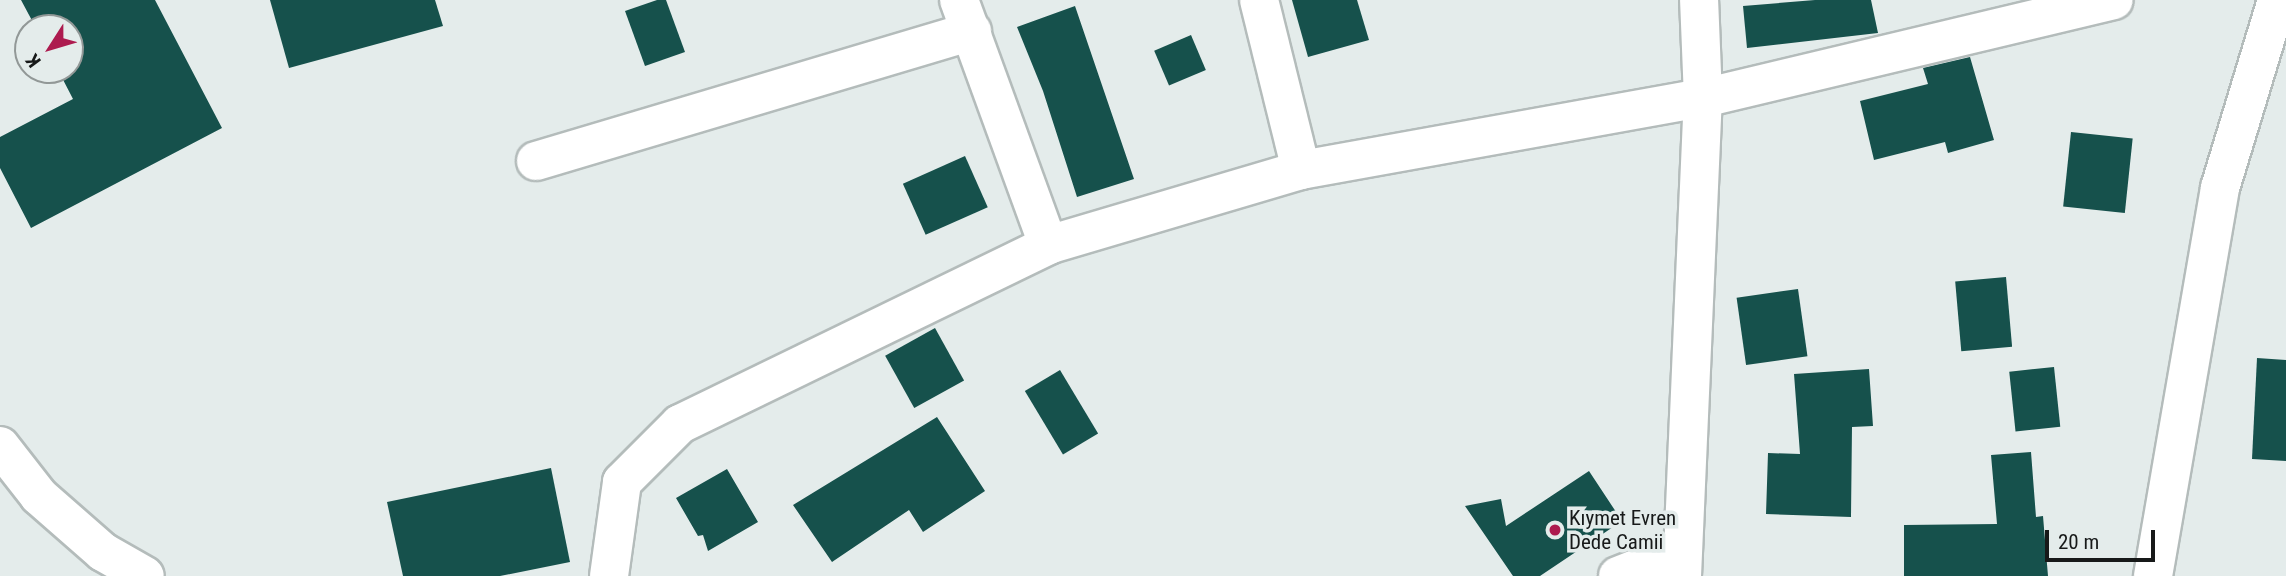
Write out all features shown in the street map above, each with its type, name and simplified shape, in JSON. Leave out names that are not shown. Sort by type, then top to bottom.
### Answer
[{"type":"street","points":[[1259,0],[1301,170]]},
{"type":"street","points":[[1618,576],[1681,563],[1703,98],[1699,0]]},
{"type":"street","points":[[609,576],[622,482],[680,424],[1048,245],[1301,170],[1703,98],[2113,0]]},
{"type":"street","points":[[2153,576],[2220,188],[2277,0]]},
{"type":"street","points":[[536,161],[965,16],[1048,245]]},
{"type":"street","points":[[0,446],[39,496],[103,552],[145,576]]},
{"type":"building","points":[[21,0],[155,0],[222,128],[31,228],[0,168],[0,137],[73,99],[65,84],[84,84],[84,14],[28,14]]},
{"type":"building","points":[[270,0],[435,0],[443,26],[289,68]]},
{"type":"building","points":[[657,0],[666,0],[685,52],[645,66],[625,11]]},
{"type":"building","points":[[1292,0],[1357,0],[1369,40],[1308,57]]},
{"type":"building","points":[[1815,0],[1871,0],[1878,33],[1747,48],[1743,6]]},
{"type":"building","points":[[1075,6],[1134,179],[1077,197],[1043,91],[1017,27]]},
{"type":"building","points":[[1191,35],[1206,70],[1169,86],[1154,51]]},
{"type":"building","points":[[1970,57],[1994,140],[1948,153],[1945,142],[1874,160],[1860,101],[1928,84],[1923,68]]},
{"type":"building","points":[[2071,132],[2133,138],[2125,213],[2063,207]]},
{"type":"building","points":[[965,156],[988,207],[926,235],[903,184]]},
{"type":"building","points":[[2006,277],[2012,347],[1961,351],[1955,281]]},
{"type":"building","points":[[1798,289],[1807,356],[1746,365],[1737,298]]},
{"type":"building","points":[[935,328],[964,380],[914,408],[885,356]]},
{"type":"building","points":[[2257,358],[2286,360],[2286,461],[2252,459]]},
{"type":"building","points":[[2054,367],[2060,427],[2016,431],[2009,372]]},
{"type":"building","points":[[1869,369],[1873,426],[1852,427],[1851,517],[1766,514],[1768,453],[1800,454],[1794,374]]},
{"type":"building","points":[[1060,370],[1098,433],[1063,455],[1025,391]]},
{"type":"building","points":[[937,417],[985,491],[923,532],[909,510],[832,562],[793,505]]},
{"type":"building","points":[[2031,452],[2036,517],[2043,516],[2048,576],[1904,576],[1904,525],[1997,524],[1991,455]]},
{"type":"building","points":[[551,468],[570,562],[500,576],[403,576],[387,502]]},
{"type":"building","points":[[727,469],[758,522],[708,551],[703,535],[698,536],[676,498]]},
{"type":"building","name":"Kıymet Evren Dede Camii","points":[[1589,471],[1622,521],[1540,576],[1513,576],[1465,506],[1501,499],[1506,526]]},
{"type":"place","name":"Kıymet Evren Dede Camii","points":[[1555,530]]}]
